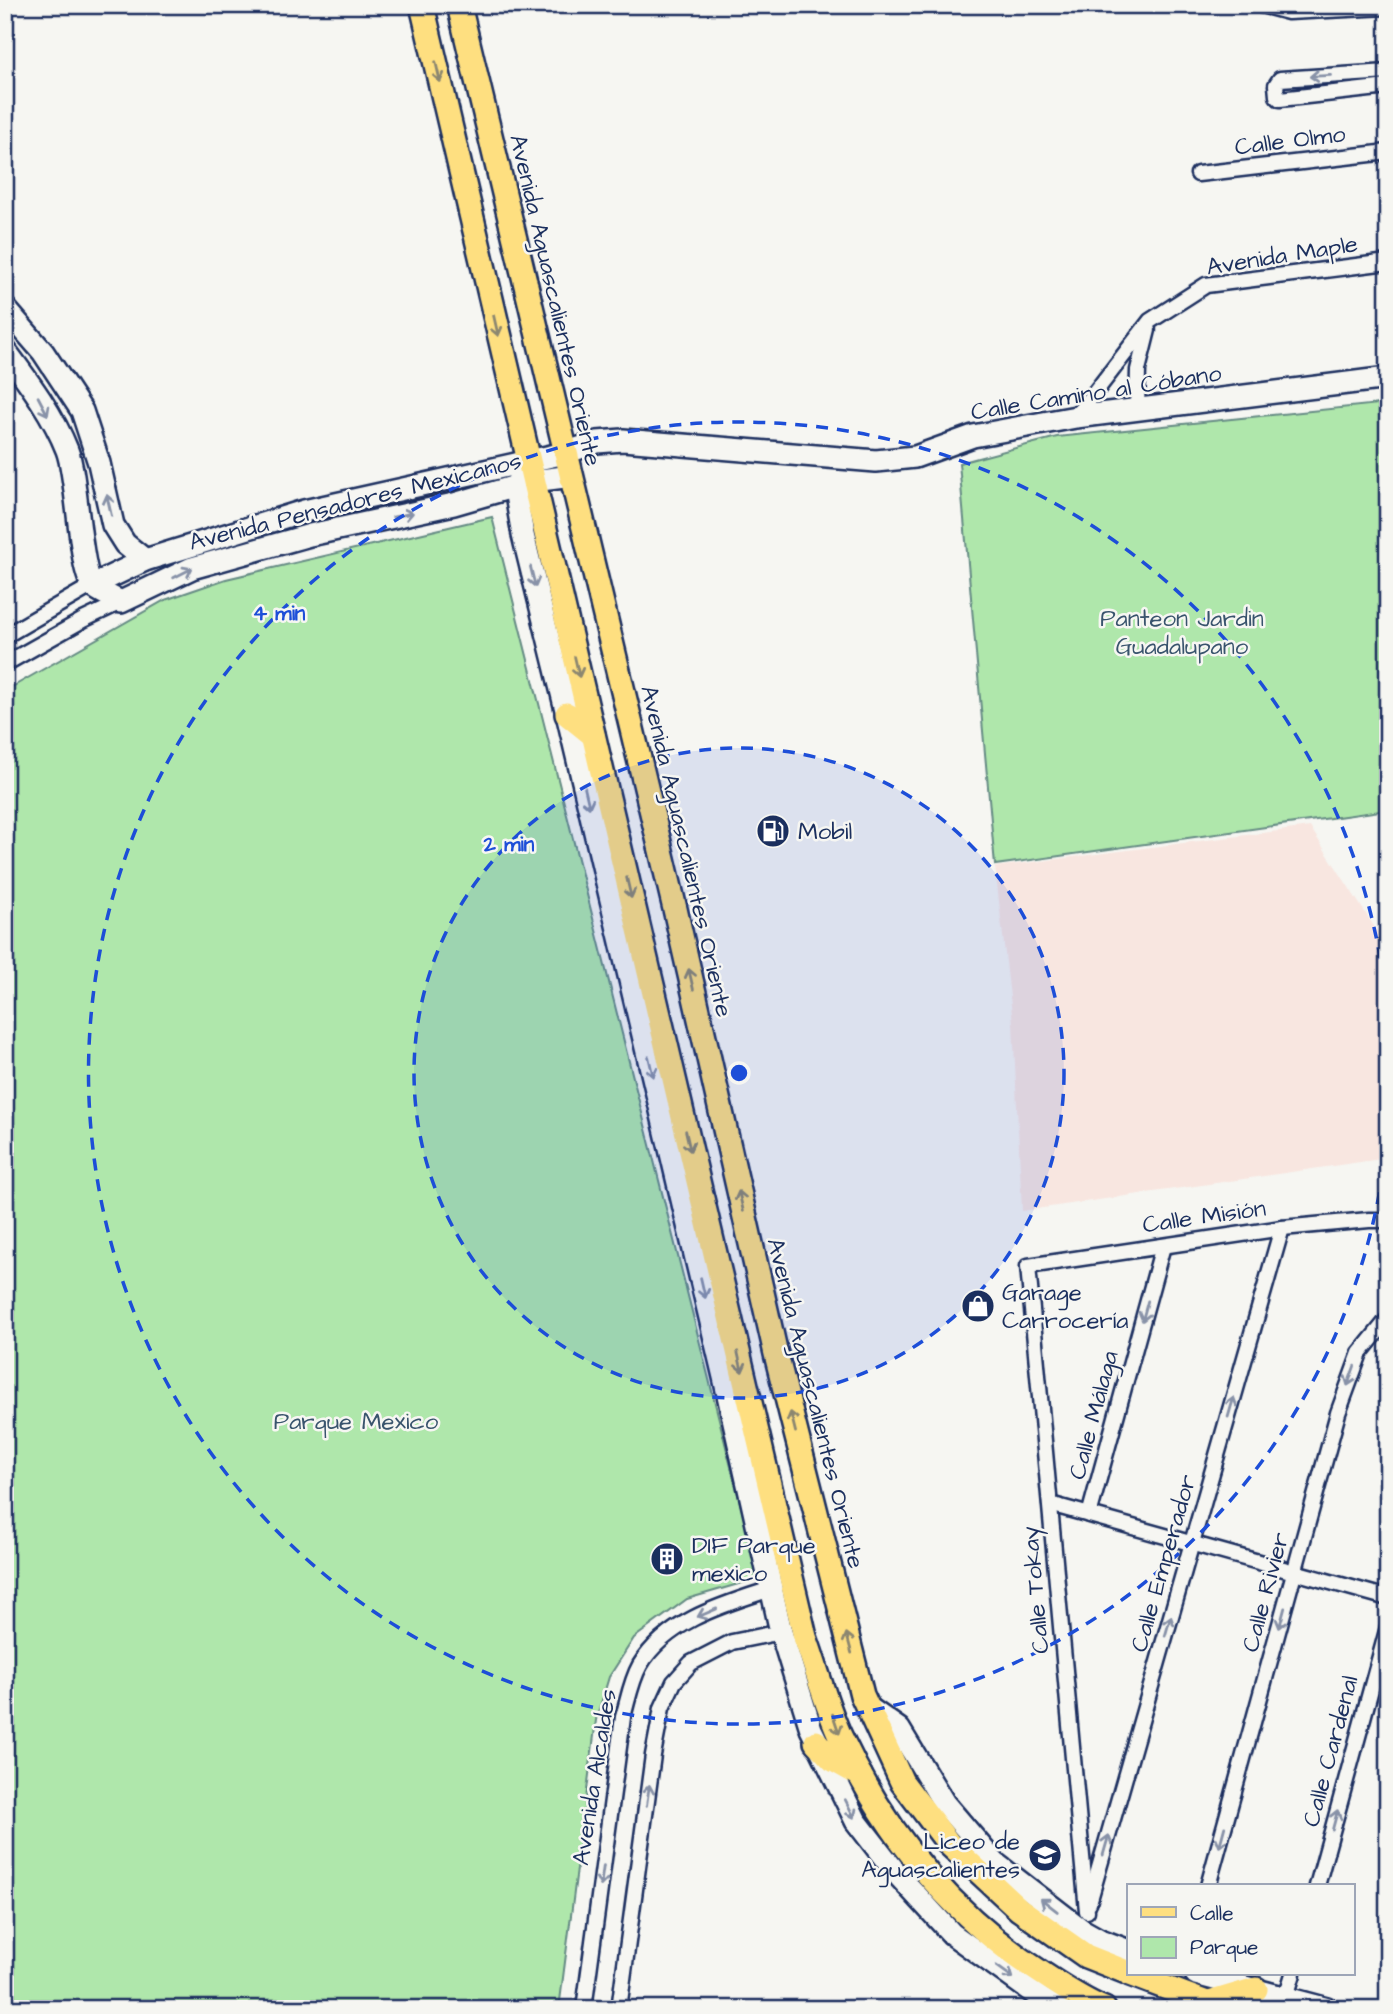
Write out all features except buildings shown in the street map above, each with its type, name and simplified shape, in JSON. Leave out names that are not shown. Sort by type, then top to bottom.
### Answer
[{"type":"main road","points":[[422,5],[526,476],[593,735],[805,1637],[840,1736],[860,1774],[911,1856],[959,1909],[1015,1956],[1097,2007]]},
{"type":"main road","name":"Avenida Aguascalientes Oriente","points":[[459,5],[675,909],[732,1166],[862,1695],[902,1782],[949,1844],[1019,1909],[1086,1956],[1127,1973]]},
{"type":"main road","points":[[567,713],[593,735]]},
{"type":"main road","points":[[697,1176],[732,1166]]},
{"type":"main road","points":[[718,1349],[732,1325]]},
{"type":"main road","points":[[816,1742],[834,1760],[860,1774]]},
{"type":"main road","name":"Avenida Aguascalientes Oriente","points":[[1135,1976],[1218,2006]]},
{"type":"main road","points":[[1218,2006],[1256,1989]]},
{"type":"street","points":[[1261,5],[1287,12],[1388,6]]},
{"type":"street","points":[[1388,72],[1280,79],[1276,85],[1280,99],[1388,87]]},
{"type":"street","name":"Calle Olmo","points":[[1198,174],[1388,152]]},
{"type":"street","name":"Avenida Maple","points":[[1076,417],[1150,321],[1206,285],[1388,262]]},
{"type":"street","points":[[5,308],[43,352],[82,411],[99,463],[113,525],[125,544],[145,560]]},
{"type":"street","points":[[1138,408],[1138,370],[1150,321]]},
{"type":"street","points":[[5,350],[34,389],[68,451],[85,567],[93,586],[121,601]]},
{"type":"street","name":"Calle Camino al Cóbano","points":[[565,453],[597,442],[623,440],[876,461],[897,460],[915,457],[973,436],[1076,417],[1388,378]]},
{"type":"street","name":"Avenida Pensadores Mexicanos","points":[[5,664],[83,620],[192,568],[310,535],[473,499],[526,476],[565,453]]},
{"type":"street","name":"Avenida Pensadores Mexicanos","points":[[5,636],[145,560],[304,511],[445,481],[526,476],[572,477]]},
{"type":"street","points":[[526,476],[516,504],[523,535],[718,1349],[780,1632],[816,1742],[856,1821],[897,1874],[952,1934],[1059,2009]]},
{"type":"street","points":[[473,499],[489,502],[503,509],[515,520],[523,535]]},
{"type":"street","points":[[69,600],[83,620]]},
{"type":"street","name":"Calle Misión","points":[[1028,1266],[1282,1228],[1388,1220]]},
{"type":"street","name":"Calle Emperador","points":[[1085,1920],[1282,1228]]},
{"type":"street","name":"Calle Málaga","points":[[1089,1515],[1163,1245]]},
{"type":"street","name":"Calle Tokay","points":[[1028,1266],[1085,1920]]},
{"type":"street","name":"Calle Rivier","points":[[1209,1884],[1338,1413],[1360,1353],[1388,1319]]},
{"type":"street","points":[[1050,1504],[1388,1598]]},
{"type":"street","name":"Avenida Alcaldes","points":[[584,2009],[623,1717],[633,1679],[640,1664],[654,1648],[687,1621],[733,1601],[771,1589]]},
{"type":"street","name":"Calle Cardenal","points":[[1318,1884],[1388,1627]]},
{"type":"street","points":[[619,2009],[653,1755],[662,1708],[674,1682],[691,1663],[732,1642],[780,1632]]},
{"type":"street","points":[[869,1708],[899,1729],[944,1803],[995,1863],[1085,1920],[1100,1940],[1127,1950]]},
{"type":"street","points":[[1204,1976],[1328,2009]]},
{"type":"street","points":[[1286,1997],[1292,1976]]},
{"type":"shaded area","points":[[1310,827],[1388,948],[1388,1158],[1022,1211],[1013,1023],[995,867]]},
{"type":"green space","name":"Panteon Jardin Guadalupano","points":[[1388,403],[1388,810],[995,865],[959,463],[1057,437]]},
{"type":"green space","name":"Parque Mexico","points":[[492,517],[759,1578],[687,1599],[634,1638],[609,1677],[596,1720],[559,2009],[5,2009],[5,691],[165,600],[226,579]]},
{"type":"place","name":"Mobil","points":[[773,831]]},
{"type":"place","name":"Garage Carrocería","points":[[978,1306]]},
{"type":"place","name":"DIF Parque mexico","points":[[667,1559]]},
{"type":"place","name":"Liceo de Aguascalientes","points":[[1045,1855]]}]
